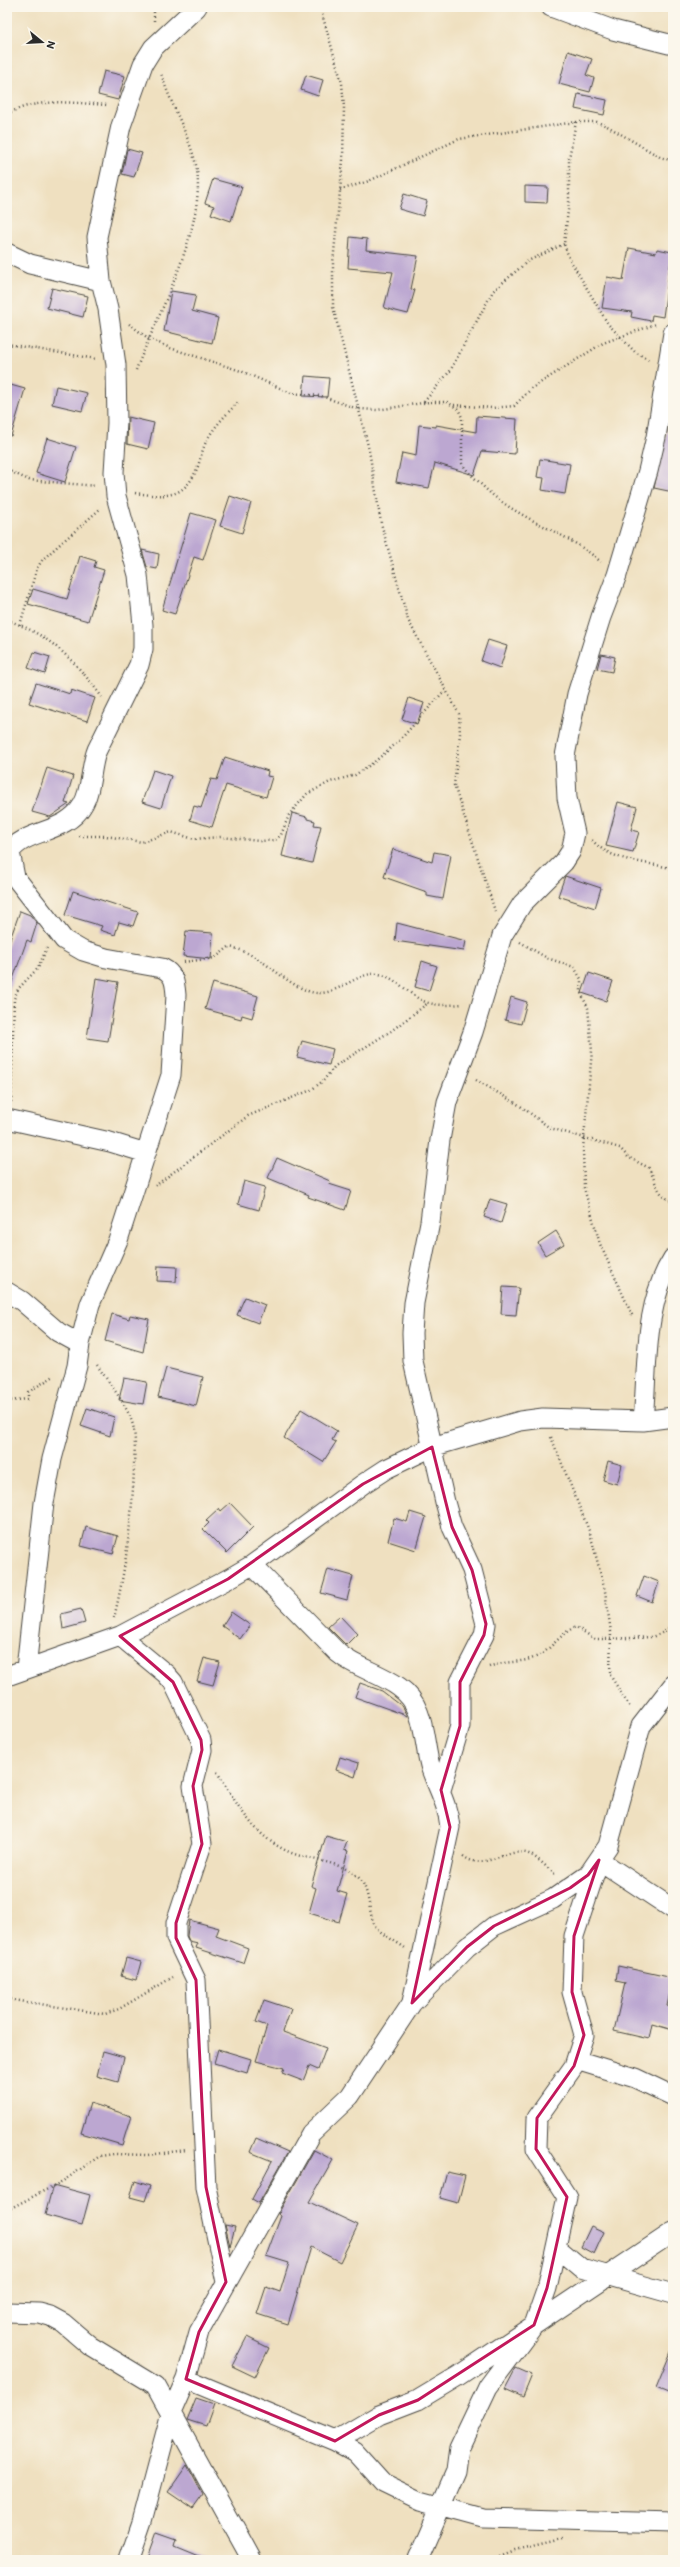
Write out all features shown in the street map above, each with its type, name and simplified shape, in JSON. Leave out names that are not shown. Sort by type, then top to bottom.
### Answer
[{"type":"street","points":[[26,1669],[48,1477],[77,1366],[80,1344],[90,1304],[118,1240],[171,1075],[176,984],[170,972],[162,968],[83,951],[64,940],[15,877],[8,850],[17,844],[54,829],[74,817],[83,806],[88,793],[92,764],[139,665],[143,637],[138,575],[116,492],[116,365],[112,329],[101,281],[97,237],[116,149],[127,107],[143,64],[153,48],[197,7]]},
{"type":"street","points":[[551,7],[613,30],[673,46]]},
{"type":"street","points":[[7,253],[30,264],[101,281]]},
{"type":"street","points":[[441,1790],[460,1726],[460,1682],[463,1673],[484,1635],[486,1624],[472,1570],[452,1527],[432,1447],[413,1361],[412,1333],[414,1303],[430,1222],[440,1140],[447,1102],[484,996],[502,936],[522,904],[564,862],[571,851],[575,833],[567,798],[565,756],[577,694],[601,617],[617,575],[653,450],[667,368],[666,328]]},
{"type":"street","points":[[9,1120],[110,1142],[146,1153]]},
{"type":"street","points":[[643,1421],[649,1333],[661,1285],[673,1258]]},
{"type":"street","points":[[7,1292],[22,1301],[58,1332],[80,1344]]},
{"type":"street","points":[[7,1676],[115,1638],[252,1565],[363,1484],[386,1469],[432,1447],[520,1422],[543,1418],[643,1421],[673,1417]]},
{"type":"street","points":[[252,1565],[338,1653],[352,1664],[399,1687],[415,1703],[423,1722],[431,1769],[441,1790],[448,1812],[449,1834],[412,2003]]},
{"type":"street","points":[[115,1638],[158,1666],[173,1682],[201,1740],[202,1750],[193,1786],[202,1844],[176,1922],[176,1938],[196,1980],[208,2201],[220,2246],[226,2282]]},
{"type":"street","points":[[129,2560],[142,2522],[171,2413],[186,2379],[199,2332],[311,2133],[350,2096],[412,2003],[467,1947],[494,1926],[553,1899],[588,1875],[608,1846],[641,1726],[654,1706],[673,1685]]},
{"type":"street","points":[[599,1860],[673,1909]]},
{"type":"street","points":[[417,2560],[456,2471],[459,2448],[488,2387],[534,2325],[547,2288],[567,2197],[536,2149],[537,2118],[574,2066],[584,2035],[572,1992],[574,1936],[599,1860]]},
{"type":"street","points":[[576,2060],[635,2078],[673,2096]]},
{"type":"street","points":[[335,2441],[379,2415],[418,2400],[496,2352],[673,2232]]},
{"type":"street","points":[[556,2247],[581,2268],[606,2277],[673,2294]]},
{"type":"street","points":[[7,2312],[39,2313],[63,2323],[90,2346],[149,2380],[156,2386],[252,2560]]},
{"type":"street","points":[[186,2379],[335,2441],[356,2452],[383,2484],[420,2501],[483,2518],[588,2522],[673,2523]]},
{"type":"path","points":[[320,7],[342,83],[344,160],[333,263],[333,307],[369,450],[381,523],[408,620],[459,714],[461,722],[454,785],[502,936],[529,946],[547,958],[574,967],[579,972],[582,980],[581,993],[588,1008],[591,1034],[584,1138],[584,1188],[592,1222],[624,1301],[637,1323],[649,1333]]},
{"type":"path","points":[[134,376],[148,338],[185,250],[196,210],[198,187],[195,162],[165,87],[153,48]]},
{"type":"path","points":[[7,114],[25,105],[53,102],[127,107]]},
{"type":"path","points":[[340,190],[369,181],[460,139],[576,122],[597,122],[607,126],[660,157],[673,161]]},
{"type":"path","points":[[576,122],[569,158],[569,202],[564,244],[569,258],[597,307],[618,336],[635,352],[667,368]]},
{"type":"path","points":[[424,402],[450,371],[493,291],[528,261],[564,244]]},
{"type":"path","points":[[148,338],[170,348],[241,371],[277,389],[291,393],[321,396],[358,409],[377,410],[424,402],[440,401],[452,405],[492,408],[514,406],[532,388],[603,343],[618,336],[666,328]]},
{"type":"path","points":[[7,344],[70,353],[116,365]]},
{"type":"path","points":[[7,470],[29,480],[162,497],[176,494],[195,475],[206,441],[239,401]]},
{"type":"path","points":[[452,405],[458,409],[462,418],[462,463],[488,492],[501,503],[595,557],[617,575]]},
{"type":"path","points":[[20,625],[37,568],[43,559],[116,492]]},
{"type":"path","points":[[7,620],[47,639],[76,663],[115,715]]},
{"type":"path","points":[[54,829],[83,837],[106,836],[142,842],[171,832],[194,839],[221,837],[260,841],[274,840],[281,836],[289,816],[307,794],[330,782],[355,775],[372,763],[398,742],[446,689]]},
{"type":"path","points":[[588,836],[606,852],[633,861],[673,869]]},
{"type":"path","points":[[9,1120],[14,999],[18,989],[29,980],[44,959],[49,938],[50,922]]},
{"type":"path","points":[[180,963],[209,960],[229,947],[254,955],[271,969],[308,991],[318,993],[328,992],[367,975],[378,974],[391,979],[428,1002],[445,1006],[463,1004],[484,996]]},
{"type":"path","points":[[130,1203],[188,1164],[211,1142],[248,1116],[311,1090],[323,1081],[335,1066],[391,1031],[428,1002]]},
{"type":"path","points":[[463,1059],[483,1085],[519,1105],[550,1128],[620,1148],[628,1157],[648,1168],[658,1190],[664,1198],[673,1202]]},
{"type":"path","points":[[80,1344],[125,1406],[134,1430],[132,1500],[115,1638]]},
{"type":"path","points":[[7,1402],[28,1399],[28,1392],[39,1383],[77,1366]]},
{"type":"path","points":[[543,1418],[590,1533],[605,1591],[611,1639],[608,1666],[610,1675],[641,1726]]},
{"type":"path","points":[[463,1673],[502,1662],[524,1661],[536,1657],[548,1650],[576,1627],[595,1639],[611,1639],[652,1637],[664,1632],[673,1624]]},
{"type":"path","points":[[202,1750],[255,1830],[286,1851],[328,1862],[359,1878],[367,1896],[374,1924],[420,1961]]},
{"type":"path","points":[[449,1834],[456,1850],[471,1861],[489,1860],[513,1854],[528,1854],[542,1863],[570,1888]]},
{"type":"path","points":[[7,1999],[105,2014],[119,2009],[170,1979],[189,1965]]},
{"type":"path","points":[[7,2210],[63,2181],[100,2156],[114,2154],[148,2155],[205,2146]]},
{"type":"path","points":[[492,2560],[515,2551],[567,2538],[588,2522]]},
{"type":"highlighted area","points":[[432,1447],[452,1527],[472,1570],[486,1624],[484,1635],[460,1682],[460,1726],[441,1790],[450,1827],[412,2003],[467,1947],[494,1926],[570,1888],[588,1875],[599,1860],[574,1936],[572,1992],[584,2035],[574,2066],[537,2118],[536,2149],[567,2197],[547,2288],[534,2325],[418,2400],[379,2415],[335,2441],[186,2379],[199,2332],[226,2282],[206,2187],[196,1980],[176,1938],[176,1923],[202,1844],[193,1786],[202,1750],[201,1740],[173,1682],[120,1636],[228,1579],[363,1484]]},
{"type":"building","points":[[568,51],[592,59],[586,75],[594,78],[590,92],[559,84]]},
{"type":"building","points":[[104,71],[125,76],[118,100],[98,95]]},
{"type":"building","points":[[306,75],[323,80],[318,96],[301,90]]},
{"type":"building","points":[[578,94],[607,100],[604,115],[575,109]]},
{"type":"building","points":[[127,149],[142,153],[134,177],[122,174]]},
{"type":"building","points":[[213,179],[242,187],[231,221],[211,214],[214,206],[205,203]]},
{"type":"building","points":[[525,186],[548,187],[547,203],[525,202]]},
{"type":"building","points":[[404,194],[427,201],[423,216],[399,209]]},
{"type":"building","points":[[350,237],[367,239],[366,250],[418,256],[411,289],[415,290],[408,314],[384,308],[393,272],[348,268]]},
{"type":"building","points":[[629,248],[656,253],[657,249],[672,252],[663,317],[652,315],[651,321],[631,317],[632,312],[602,308],[607,277],[623,280]]},
{"type":"building","points":[[52,288],[88,296],[83,317],[47,308]]},
{"type":"building","points":[[171,291],[196,295],[192,311],[218,318],[212,343],[164,331]]},
{"type":"building","points":[[305,376],[329,378],[327,397],[303,396]]},
{"type":"building","points":[[7,384],[25,389],[11,436],[7,435]]},
{"type":"building","points":[[56,386],[87,393],[82,411],[52,404]]},
{"type":"building","points":[[477,416],[517,419],[515,454],[482,451],[474,475],[435,463],[429,488],[396,482],[402,453],[416,456],[419,425],[436,427],[436,425],[476,432]]},
{"type":"building","points":[[128,417],[154,423],[148,449],[127,444]]},
{"type":"building","points":[[670,418],[673,418],[673,492],[654,488]]},
{"type":"building","points":[[47,438],[76,447],[65,482],[36,473]]},
{"type":"building","points":[[540,459],[570,464],[565,494],[542,490],[544,478],[537,477]]},
{"type":"building","points":[[230,496],[251,503],[242,533],[220,526]]},
{"type":"building","points":[[191,513],[216,520],[203,560],[194,557],[175,614],[162,610]]},
{"type":"building","points":[[142,550],[159,554],[157,569],[147,567]]},
{"type":"building","points":[[80,556],[96,561],[94,567],[104,570],[88,621],[28,604],[33,589],[67,599]]},
{"type":"building","points":[[488,640],[507,646],[500,668],[481,661]]},
{"type":"building","points":[[34,652],[50,657],[45,674],[28,668]]},
{"type":"building","points":[[601,654],[615,657],[612,672],[597,669]]},
{"type":"building","points":[[36,683],[70,694],[71,690],[95,698],[87,721],[29,703]]},
{"type":"building","points":[[409,698],[424,703],[417,724],[402,719]]},
{"type":"building","points":[[225,757],[268,771],[267,776],[272,777],[266,797],[226,785],[212,827],[190,820],[194,806],[201,808],[211,779],[217,780]]},
{"type":"building","points":[[47,768],[73,776],[65,803],[69,804],[50,817],[32,812]]},
{"type":"building","points":[[153,770],[171,776],[161,808],[142,802]]},
{"type":"building","points":[[618,802],[637,807],[631,830],[639,832],[633,852],[606,846]]},
{"type":"building","points":[[292,813],[307,817],[307,819],[315,821],[314,825],[321,826],[312,863],[282,856]]},
{"type":"building","points":[[393,849],[432,862],[434,852],[451,855],[443,899],[427,896],[427,892],[384,877]]},
{"type":"building","points":[[565,876],[601,888],[595,908],[558,896]]},
{"type":"building","points":[[73,891],[138,912],[133,926],[119,922],[115,935],[100,930],[102,926],[65,915]]},
{"type":"building","points":[[20,911],[30,915],[37,923],[31,942],[27,940],[9,990],[7,990],[7,948]]},
{"type":"building","points":[[397,923],[466,941],[464,951],[395,941]]},
{"type":"building","points":[[186,931],[213,933],[211,959],[183,956]]},
{"type":"building","points":[[422,961],[437,966],[429,991],[415,987]]},
{"type":"building","points":[[589,973],[613,981],[606,1001],[582,993]]},
{"type":"building","points":[[96,978],[118,982],[108,1041],[87,1038]]},
{"type":"building","points":[[213,983],[258,996],[252,1018],[242,1015],[241,1019],[205,1009]]},
{"type":"building","points":[[511,997],[527,1002],[521,1024],[505,1020]]},
{"type":"building","points":[[302,1041],[333,1049],[329,1065],[297,1057]]},
{"type":"building","points":[[277,1158],[330,1181],[329,1184],[351,1191],[345,1210],[308,1197],[309,1195],[268,1178]]},
{"type":"building","points":[[244,1181],[265,1187],[259,1210],[238,1204]]},
{"type":"building","points":[[490,1199],[507,1204],[501,1223],[484,1217]]},
{"type":"building","points":[[556,1231],[564,1244],[545,1255],[538,1243]]},
{"type":"building","points":[[158,1266],[177,1267],[176,1282],[157,1281]]},
{"type":"building","points":[[503,1287],[519,1288],[516,1315],[501,1314]]},
{"type":"building","points":[[245,1297],[265,1305],[258,1323],[237,1315]]},
{"type":"building","points":[[112,1314],[129,1319],[130,1315],[149,1319],[143,1352],[105,1341]]},
{"type":"building","points":[[166,1368],[203,1377],[196,1406],[158,1397]]},
{"type":"building","points":[[124,1378],[147,1382],[143,1404],[119,1400]]},
{"type":"building","points":[[87,1408],[114,1417],[110,1436],[81,1426]]},
{"type":"building","points":[[301,1409],[337,1431],[332,1440],[336,1442],[323,1462],[284,1438]]},
{"type":"building","points":[[608,1461],[622,1465],[617,1484],[603,1480]]},
{"type":"building","points":[[230,1503],[253,1527],[227,1553],[203,1529],[209,1523],[206,1520],[219,1508],[221,1511]]},
{"type":"building","points":[[410,1512],[426,1517],[416,1550],[388,1541],[394,1518],[407,1522]]},
{"type":"building","points":[[86,1527],[118,1536],[113,1554],[81,1546]]},
{"type":"building","points":[[328,1569],[353,1576],[347,1600],[321,1593]]},
{"type":"building","points":[[644,1576],[659,1582],[652,1602],[637,1596]]},
{"type":"building","points":[[81,1609],[85,1623],[63,1629],[61,1614]]},
{"type":"building","points":[[231,1612],[250,1625],[240,1639],[222,1626]]},
{"type":"building","points":[[340,1616],[357,1634],[346,1645],[328,1627]]},
{"type":"building","points":[[204,1658],[220,1662],[213,1685],[197,1681]]},
{"type":"building","points":[[360,1683],[382,1691],[403,1707],[408,1716],[355,1697]]},
{"type":"building","points":[[340,1757],[359,1763],[355,1777],[336,1770]]},
{"type":"building","points":[[326,1836],[347,1842],[344,1850],[348,1851],[337,1891],[347,1894],[339,1922],[309,1913],[316,1888],[311,1886]]},
{"type":"building","points":[[189,1920],[219,1928],[216,1936],[248,1948],[243,1963],[196,1948],[198,1943],[189,1941],[187,1936]]},
{"type":"building","points":[[126,1958],[141,1962],[136,1980],[121,1976]]},
{"type":"building","points":[[618,1966],[673,1978],[667,2006],[673,2008],[673,2030],[652,2024],[649,2039],[614,2031],[625,1983],[616,1981]]},
{"type":"building","points":[[264,2000],[291,2009],[283,2032],[326,2048],[318,2070],[309,2066],[303,2081],[282,2073],[284,2068],[256,2061],[267,2026],[256,2022]]},
{"type":"building","points":[[218,2049],[251,2059],[247,2073],[214,2063]]},
{"type":"building","points":[[103,2051],[124,2057],[118,2082],[97,2076]]},
{"type":"building","points":[[90,2103],[131,2116],[122,2145],[81,2133]]},
{"type":"building","points":[[256,2138],[288,2152],[259,2203],[252,2199],[272,2161],[250,2152]]},
{"type":"building","points":[[314,2150],[333,2160],[309,2202],[358,2225],[340,2262],[311,2247],[288,2324],[257,2314],[266,2287],[280,2292],[289,2263],[266,2256],[281,2216],[278,2214]]},
{"type":"building","points":[[447,2172],[465,2176],[458,2203],[440,2198]]},
{"type":"building","points":[[135,2181],[150,2186],[145,2201],[130,2197]]},
{"type":"building","points":[[53,2185],[90,2195],[82,2225],[45,2215]]},
{"type":"building","points":[[225,2225],[235,2227],[230,2246]]},
{"type":"building","points":[[591,2226],[604,2232],[594,2254],[581,2247]]},
{"type":"building","points":[[247,2337],[269,2348],[255,2377],[232,2366]]},
{"type":"building","points":[[673,2347],[673,2395],[656,2388]]},
{"type":"building","points":[[516,2368],[532,2375],[523,2397],[505,2389]]},
{"type":"building","points":[[196,2398],[214,2404],[206,2426],[187,2420]]},
{"type":"building","points":[[187,2465],[203,2495],[193,2509],[168,2492]]},
{"type":"building","points":[[157,2532],[177,2539],[175,2546],[209,2560],[147,2560]]}]
